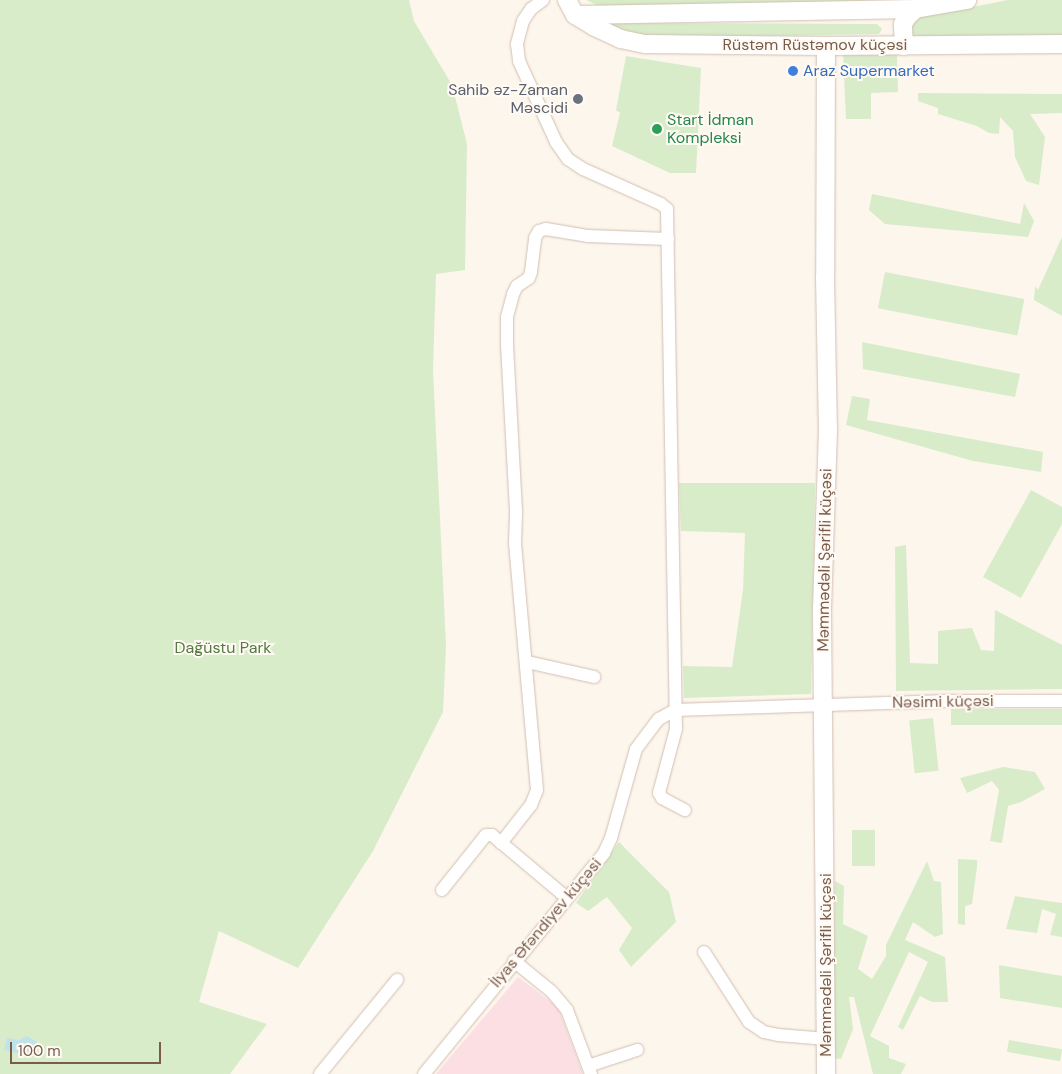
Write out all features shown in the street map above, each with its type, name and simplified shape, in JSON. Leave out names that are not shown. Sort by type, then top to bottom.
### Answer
[{"type":"street","points":[[543,0],[531,9],[523,21],[517,44],[519,61],[556,142],[568,158],[583,169],[661,204],[667,209],[676,729],[659,792],[662,798],[685,810]]},
{"type":"street","name":"Rüstəm Rüstəmov küçəsi","points":[[555,0],[621,39],[645,44],[826,46],[1062,44]]},
{"type":"street","name":"Rüstəm Rüstəmov küçəsi","points":[[571,8],[605,17],[920,5],[967,0]]},
{"type":"street","points":[[904,46],[903,24],[920,5]]},
{"type":"street","name":"Məmmədəli Şərifli küçəsi","points":[[826,46],[825,277],[828,429],[822,610],[826,1074]]},
{"type":"street","points":[[501,843],[531,805],[537,790],[515,543],[516,512],[507,345],[507,317],[513,294],[517,286],[529,278],[535,238],[539,231],[546,229],[588,236],[668,239]]},
{"type":"street","points":[[527,662],[594,677]]},
{"type":"street","name":"Nəsimi küçəsi","points":[[824,707],[923,702],[1062,701]]},
{"type":"street","points":[[675,710],[824,707]]},
{"type":"street","name":"İlyas Əfəndiyev küçəsi","points":[[424,1074],[514,961],[604,854],[611,838],[636,749],[659,720],[675,710]]},
{"type":"street","points":[[442,890],[486,835],[492,835],[567,898]]},
{"type":"street","points":[[704,952],[749,1022],[764,1032],[827,1039]]},
{"type":"street","points":[[514,961],[552,992],[568,1010],[590,1070],[637,1050]]},
{"type":"street","points":[[320,1074],[397,980]]},
{"type":"shaded area","points":[[518,977],[558,1007],[583,1074],[436,1074]]},
{"type":"green space","name":"Dağüstu Park","points":[[0,0],[409,0],[414,21],[452,85],[467,144],[465,270],[436,274],[433,370],[446,646],[443,712],[373,851],[298,968],[219,931],[199,1002],[267,1024],[230,1074],[0,1074]]},
{"type":"green space","points":[[586,0],[904,0],[602,7]]},
{"type":"green space","points":[[1008,0],[1062,0],[1062,36],[911,36],[911,19]]},
{"type":"green space","points":[[604,23],[877,24],[882,29],[879,34],[631,38]]},
{"type":"green space","points":[[897,52],[898,92],[871,93],[871,119],[846,119],[843,53]]},
{"type":"green space","name":"Start İdman Kompleksi","points":[[626,56],[701,68],[696,173],[670,173],[612,146],[620,113],[616,110]]},
{"type":"green space","points":[[918,93],[1062,94],[1062,113],[1030,114],[1045,137],[1039,185],[1026,181],[1015,157],[1013,131],[1000,117],[999,134],[989,133],[977,126],[938,114],[938,108],[918,101]]},
{"type":"green space","points":[[872,194],[1020,224],[1024,203],[1034,221],[1028,237],[885,224],[869,210]]},
{"type":"green space","points":[[1062,237],[1062,316],[1034,300],[1035,286],[1038,290]]},
{"type":"green space","points":[[885,272],[1024,299],[1017,335],[878,308]]},
{"type":"green space","points":[[862,342],[1020,374],[1015,397],[863,369]]},
{"type":"green space","points":[[852,396],[870,399],[867,420],[1043,452],[1041,472],[973,461],[846,425]]},
{"type":"green space","points":[[679,483],[815,483],[811,694],[684,698],[683,666],[732,667],[743,590],[745,533],[681,531]]},
{"type":"green space","points":[[1031,490],[1062,507],[1062,524],[1021,598],[983,577]]},
{"type":"green space","points":[[906,545],[910,663],[938,664],[938,631],[972,628],[981,650],[994,651],[995,610],[1062,645],[1062,689],[896,691],[895,547]]},
{"type":"green space","points":[[951,709],[1062,709],[1062,725],[951,725]]},
{"type":"green space","points":[[933,718],[939,771],[915,773],[909,721]]},
{"type":"green space","points":[[1003,767],[1035,772],[1045,789],[1021,802],[1008,806],[1002,843],[990,841],[999,790],[992,781],[967,793],[960,778]]},
{"type":"green space","points":[[852,830],[875,830],[875,866],[852,866]]},
{"type":"green space","points":[[619,842],[669,892],[676,922],[631,967],[619,950],[632,928],[607,897],[588,911],[576,903]]},
{"type":"green space","points":[[958,859],[977,860],[972,904],[965,906],[965,925],[958,924]]},
{"type":"green space","points":[[927,861],[934,881],[941,882],[943,934],[935,937],[913,922],[905,940],[945,957],[948,1002],[932,1002],[920,996],[903,1030],[898,1027],[928,962],[909,952],[870,1036],[889,1046],[889,1058],[906,1064],[901,1074],[873,1074],[854,997],[849,997],[853,1029],[841,1059],[833,1058],[835,881],[844,886],[843,924],[868,936],[858,969],[872,979],[886,956],[886,945]]},
{"type":"green space","points":[[1015,896],[1062,903],[1062,937],[1050,935],[1056,914],[1042,909],[1037,933],[1006,929]]},
{"type":"green space","points":[[999,965],[1062,976],[1062,1008],[1000,998]]},
{"type":"green space","points":[[1009,1040],[1062,1049],[1060,1061],[1007,1052]]},
{"type":"water","points":[[27,1036],[37,1042],[37,1050],[34,1053],[29,1055],[4,1050],[7,1038],[19,1040]]},
{"type":"place","name":"Araz Supermarket","points":[[793,71]]},
{"type":"place","name":"Sahib əz-Zaman Məscidi","points":[[578,99]]},
{"type":"place","name":"Start İdman Kompleksi","points":[[657,129]]}]
